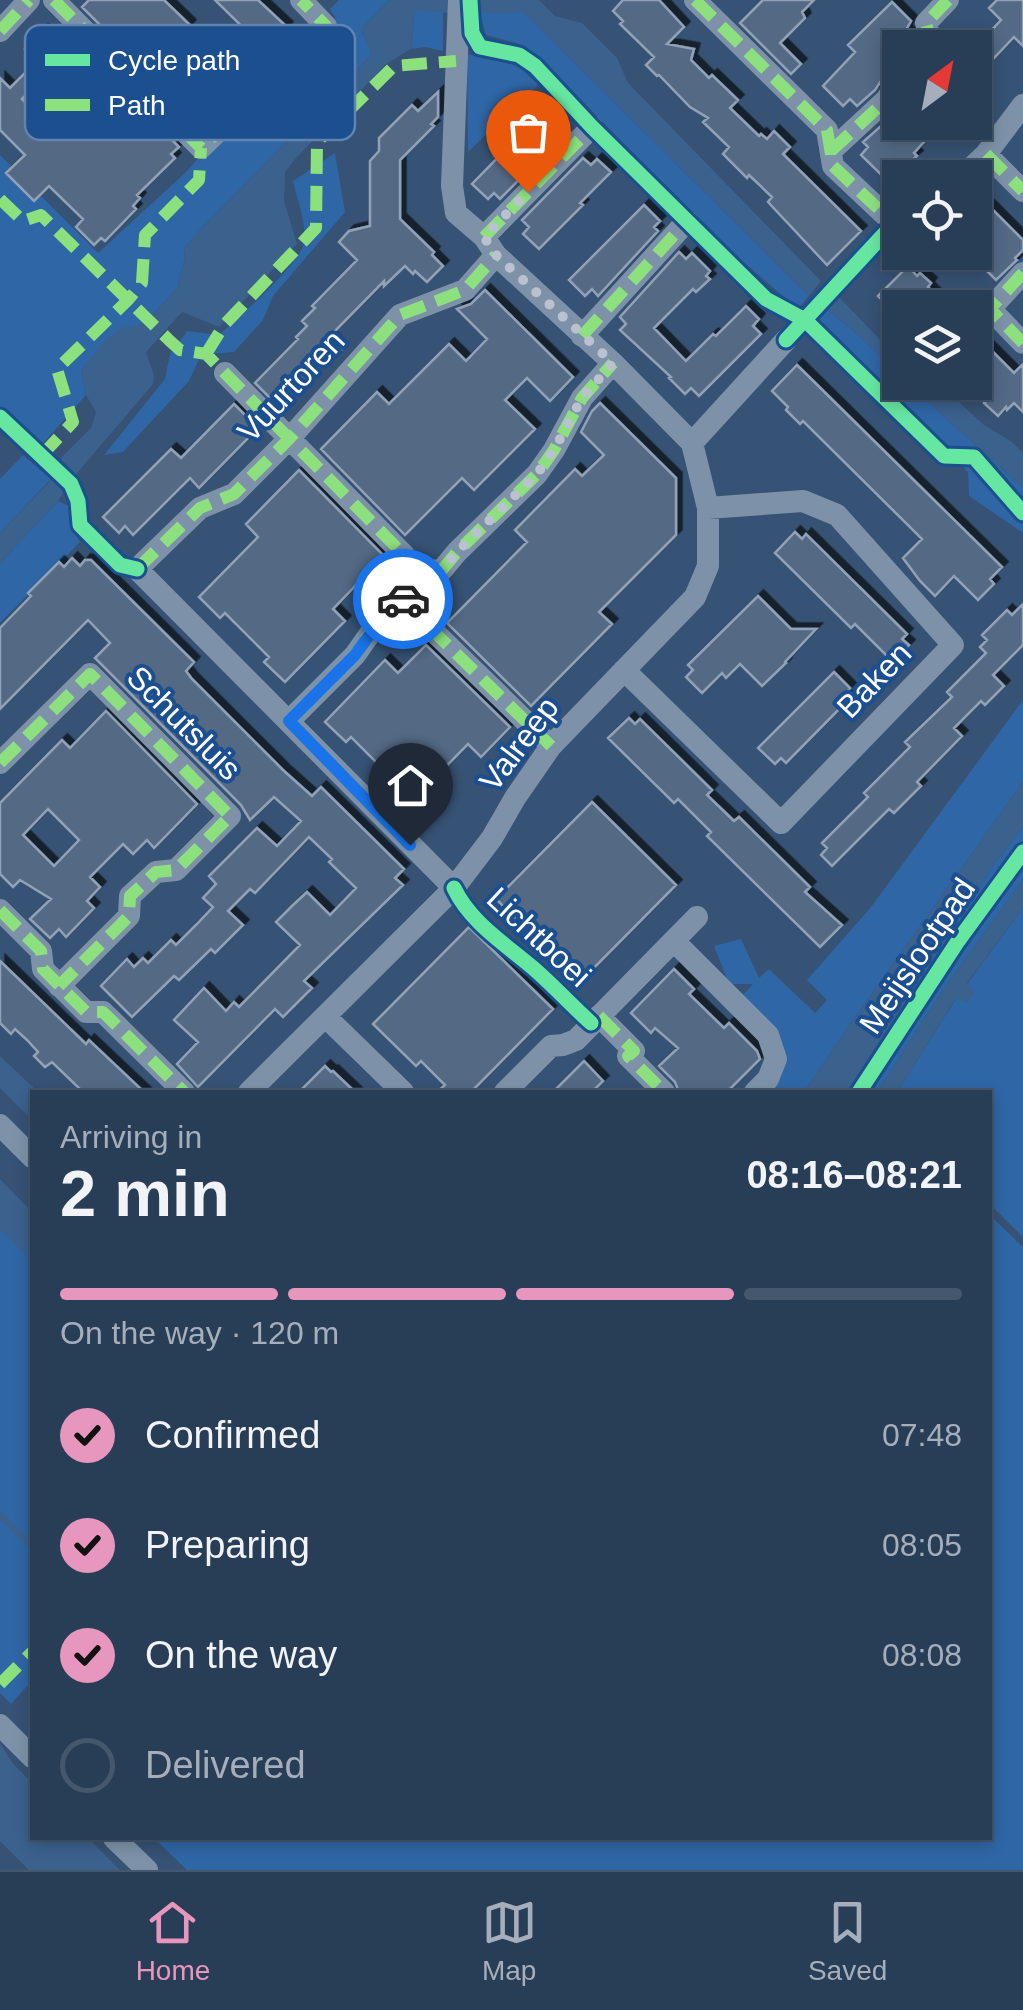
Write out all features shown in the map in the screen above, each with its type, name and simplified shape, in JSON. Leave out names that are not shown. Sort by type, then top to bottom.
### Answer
[{"type":"street","points":[[0,31],[29,0]]},
{"type":"street","points":[[54,0],[79,25]]},
{"type":"street","points":[[301,0],[325,25]]},
{"type":"street","points":[[460,0],[452,186],[456,213],[692,443],[786,340]]},
{"type":"street","points":[[696,0],[827,130],[833,166],[882,212]]},
{"type":"street","points":[[928,30],[926,23],[948,0]]},
{"type":"street","points":[[831,151],[882,104]]},
{"type":"street","points":[[980,160],[1023,105]]},
{"type":"street","points":[[490,246],[592,128]]},
{"type":"street","points":[[986,154],[1023,191]]},
{"type":"street","points":[[582,336],[687,221]]},
{"type":"street","name":"Vuurtoren","points":[[289,721],[137,570],[200,508],[234,494],[290,439],[400,315],[465,290],[490,246]]},
{"type":"street","points":[[1023,273],[990,309],[1023,343]]},
{"type":"street","points":[[414,572],[442,570],[537,474],[582,398],[613,363]]},
{"type":"street","points":[[225,373],[404,555],[414,572]]},
{"type":"street","name":"Valreep","points":[[251,1090],[454,888],[552,746],[696,596],[708,566],[708,508],[692,443]]},
{"type":"street","name":"Baken","points":[[624,670],[782,823],[953,645],[837,514],[803,501],[708,508]]},
{"type":"street","points":[[414,572],[402,603],[289,721],[454,888]]},
{"type":"street","points":[[402,603],[552,746]]},
{"type":"street","name":"Schutsluis","points":[[0,763],[90,674],[230,816],[176,870],[156,872],[130,896],[128,916],[60,986]]},
{"type":"street","points":[[0,910],[41,951],[43,968],[86,1012],[103,1012],[182,1090]]},
{"type":"street","name":"Lichtboei","points":[[507,1090],[551,1046],[576,1040],[697,917]]},
{"type":"street","points":[[674,941],[768,1035],[776,1058],[768,1079],[757,1090]]},
{"type":"street","points":[[599,1016],[634,1051],[628,1056],[662,1090]]},
{"type":"street","points":[[326,1017],[401,1090]]},
{"type":"street","points":[[0,1125],[30,1155]]},
{"type":"street","points":[[0,1725],[30,1755]]},
{"type":"street","points":[[116,1840],[147,1870]]},
{"type":"shaded area","points":[[339,0],[389,0],[361,29],[372,54],[355,71],[355,25],[334,25],[330,9]]},
{"type":"shaded area","points":[[389,0],[539,0],[555,16],[582,23],[617,58],[628,83],[821,281],[809,296],[524,13],[415,10],[411,49],[386,64],[355,96],[355,71],[372,54],[361,29]]},
{"type":"shaded area","points":[[443,0],[443,51],[411,49],[415,10]]},
{"type":"shaded area","points":[[480,12],[524,13],[537,25],[809,296],[798,309],[720,242],[538,56],[517,43],[486,35]]},
{"type":"shaded area","points":[[467,54],[519,66],[538,85],[468,152]]},
{"type":"shaded area","points":[[215,140],[288,140],[185,248],[177,288],[143,325],[115,334],[81,370],[86,395],[39,448],[0,407],[0,155],[98,253]]},
{"type":"shaded area","points":[[288,140],[313,140],[285,172],[284,201],[297,244],[219,327],[182,312],[146,352],[153,384],[58,501],[0,563],[0,533],[51,480],[62,457],[91,428],[96,412],[86,395],[81,370],[117,331],[147,321],[177,288],[185,248]]},
{"type":"shaded area","points":[[335,153],[345,212],[273,296],[263,320],[234,352],[201,355],[189,381],[123,452],[104,455],[165,379],[170,354],[187,331],[219,335],[292,264],[305,236],[293,181]]},
{"type":"shaded area","points":[[836,294],[882,342],[882,358],[855,332],[825,308]]},
{"type":"shaded area","points":[[825,308],[882,358],[882,389],[813,323]]},
{"type":"shaded area","points":[[893,400],[926,400],[1023,488],[1023,533],[969,496],[968,472]]},
{"type":"shaded area","points":[[926,400],[957,400],[984,425],[1012,442],[1023,453],[1023,488]]},
{"type":"shaded area","points":[[23,455],[51,479],[0,533],[0,479]]},
{"type":"shaded area","points":[[58,501],[69,506],[80,542],[0,623],[0,563]]},
{"type":"shaded area","points":[[1023,700],[1023,782],[805,1090],[765,1090],[776,1073],[740,998],[753,984],[729,984],[714,946],[741,939],[759,978],[769,969],[815,1013],[827,1000],[807,980],[871,907]]},
{"type":"shaded area","points":[[1023,782],[1023,827],[991,868],[848,1090],[805,1090]]},
{"type":"shaded area","points":[[1023,827],[1023,880],[945,987],[878,1090],[848,1090],[991,868]]},
{"type":"shaded area","points":[[1023,880],[1023,908],[967,983],[974,994],[968,1003],[956,998],[898,1090],[878,1090],[945,987]]},
{"type":"shaded area","points":[[1023,908],[1023,1237],[992,1206],[992,1090],[898,1090],[957,997],[968,1003],[967,984]]},
{"type":"shaded area","points":[[0,1056],[36,1090],[30,1090],[30,1118],[0,1088]]},
{"type":"shaded area","points":[[0,1179],[30,1210],[30,1260],[0,1230]]},
{"type":"shaded area","points":[[992,1217],[1023,1247],[1023,1870],[187,1870],[156,1840],[992,1840]]},
{"type":"shaded area","points":[[0,1227],[30,1257],[30,1683],[11,1704],[0,1693]]},
{"type":"shaded area","points":[[0,1743],[30,1781],[30,1840],[90,1840],[120,1870],[29,1870],[0,1841]]},
{"type":"building","points":[[89,0],[164,0],[190,25],[100,25],[82,7]]},
{"type":"building","points":[[215,0],[258,0],[285,25],[240,25]]},
{"type":"building","points":[[623,0],[659,0],[684,27],[667,44],[694,49],[691,60],[738,100],[730,108],[759,136],[767,139],[774,131],[790,147],[783,154],[861,231],[827,265],[768,202],[772,197],[723,154],[729,147],[703,122],[708,118],[690,107],[646,65],[654,57],[620,24],[623,21],[613,11]]},
{"type":"building","points":[[763,0],[814,0],[802,12],[805,18],[780,43],[801,64],[791,74],[740,23]]},
{"type":"building","points":[[997,0],[1023,0],[1023,46],[1014,37],[992,60],[992,30],[1001,20],[989,8]]},
{"type":"building","points":[[892,2],[911,21],[906,30],[882,30],[882,80],[857,106],[850,99],[843,106],[823,86],[855,52],[848,45]]},
{"type":"building","points":[[25,73],[25,140],[172,140],[179,147],[171,154],[175,158],[137,195],[140,198],[133,206],[136,209],[105,241],[101,238],[94,245],[76,227],[83,219],[49,186],[34,201],[6,173],[25,155],[0,130],[0,78],[10,88]]},
{"type":"building","points":[[438,92],[438,117],[431,124],[434,126],[400,160],[400,219],[443,266],[427,282],[405,266],[384,286],[384,281],[330,336],[342,349],[329,356],[279,407],[255,383],[298,339],[307,326],[302,321],[315,308],[312,306],[357,260],[339,242],[349,231],[370,226],[370,161],[379,151],[379,138],[412,105],[418,111]]},
{"type":"building","points":[[549,111],[562,124],[556,131],[562,136],[500,199],[494,193],[488,199],[472,184]]},
{"type":"building","points":[[882,125],[882,140],[926,140],[912,160],[882,160],[882,175],[861,155],[868,147],[863,142]]},
{"type":"building","points":[[583,158],[591,165],[597,159],[611,172],[539,249],[523,234],[529,227],[522,220]]},
{"type":"building","points":[[644,205],[660,221],[654,227],[658,231],[598,296],[592,289],[585,296],[569,280]]},
{"type":"building","points":[[992,209],[1023,240],[1017,260],[996,280],[986,270],[992,270]]},
{"type":"building","points":[[679,252],[686,259],[692,253],[710,271],[706,276],[710,279],[696,292],[693,289],[654,328],[686,361],[746,306],[759,319],[753,326],[761,334],[699,396],[691,388],[685,394],[620,330],[626,324],[620,317]]},
{"type":"building","points":[[904,270],[912,270],[917,276],[920,273],[931,283],[931,290],[884,290]]},
{"type":"building","points":[[485,290],[573,377],[550,401],[527,378],[505,400],[535,429],[474,490],[462,478],[405,535],[321,449],[377,392],[389,404],[449,344],[466,361],[487,339],[457,309],[471,304]]},
{"type":"building","points":[[992,351],[1014,373],[1023,364],[1023,412],[1014,403],[998,416],[984,403],[992,400]]},
{"type":"building","points":[[797,365],[1002,567],[990,579],[994,584],[978,600],[954,576],[935,596],[903,558],[922,539],[803,421],[800,424],[786,410],[788,407],[772,391]]},
{"type":"building","points":[[600,403],[676,478],[676,535],[599,612],[612,624],[531,706],[447,623],[527,542],[515,530],[575,469],[582,476],[604,455],[581,432]]},
{"type":"building","points":[[234,404],[258,428],[199,488],[190,478],[133,535],[125,526],[119,533],[103,517],[171,449],[181,458]]},
{"type":"building","points":[[299,470],[384,556],[333,609],[345,621],[285,682],[264,662],[269,657],[225,613],[220,618],[199,597],[258,537],[246,524]]},
{"type":"building","points":[[795,532],[802,539],[806,534],[907,634],[902,639],[909,645],[893,662],[855,624],[851,628],[775,553]]},
{"type":"building","points":[[72,558],[80,566],[91,560],[194,662],[186,671],[192,679],[284,771],[312,796],[321,787],[404,869],[395,878],[403,885],[304,981],[312,988],[283,1017],[275,1009],[198,1087],[177,1064],[198,1042],[174,1020],[204,988],[226,1011],[234,1002],[239,1007],[300,945],[276,922],[307,892],[330,915],[356,888],[309,837],[255,893],[250,889],[228,911],[243,925],[179,980],[174,976],[132,1017],[101,986],[127,959],[134,967],[143,958],[148,963],[171,940],[176,945],[196,925],[213,907],[203,898],[216,884],[209,876],[257,828],[277,846],[301,821],[274,797],[250,820],[241,805],[95,658],[110,643],[88,620],[0,709],[0,628],[59,562],[64,567]]},
{"type":"building","points":[[758,596],[791,629],[816,629],[762,686],[740,664],[726,678],[722,673],[702,693],[686,677],[693,670],[688,665]]},
{"type":"building","points":[[1023,604],[1023,645],[993,675],[1004,686],[985,705],[981,701],[954,728],[962,736],[917,782],[921,786],[894,813],[889,809],[832,866],[821,855],[827,848],[822,843],[868,797],[864,793],[910,747],[905,742],[952,697],[947,692],[986,653],[980,647],[987,640],[982,635],[1007,610],[1012,615]]},
{"type":"building","points":[[426,645],[510,727],[481,757],[468,744],[409,804],[386,782],[391,777],[351,737],[346,742],[325,722],[385,660],[398,673]]},
{"type":"building","points":[[834,672],[850,688],[844,695],[849,699],[786,763],[781,758],[775,764],[758,748]]},
{"type":"building","points":[[106,711],[197,804],[154,848],[147,840],[133,854],[123,844],[90,877],[100,887],[87,901],[94,908],[66,937],[59,929],[50,938],[30,919],[51,899],[20,880],[13,887],[0,874],[0,803],[62,740],[70,748]],"holes":[[[48,809],[79,840],[54,866],[23,835]]]},
{"type":"building","points":[[629,718],[635,724],[640,719],[712,790],[707,795],[734,821],[739,817],[810,887],[805,892],[842,925],[820,947],[707,836],[711,832],[678,799],[674,803],[608,738]]},
{"type":"building","points":[[592,802],[676,885],[579,983],[560,963],[565,958],[543,937],[539,941],[496,899]]},
{"type":"building","points":[[469,927],[553,1009],[473,1090],[439,1090],[445,1085],[421,1061],[416,1066],[373,1024]]},
{"type":"building","points":[[0,961],[86,1044],[89,1040],[142,1090],[81,1090],[52,1062],[45,1067],[34,1056],[38,1052],[27,1040],[15,1029],[11,1034],[0,1023]]},
{"type":"building","points":[[674,969],[694,989],[689,994],[724,1028],[729,1023],[760,1059],[729,1090],[678,1090],[659,1066],[678,1048],[655,1028],[651,1033],[631,1013]]},
{"type":"building","points":[[584,1061],[603,1081],[594,1090],[555,1090]]},
{"type":"building","points":[[325,1066],[353,1090],[301,1090]]},
{"type":"waterway","points":[[0,1515],[30,1545]]},
{"type":"marked path","points":[[0,31],[29,0]]},
{"type":"marked path","points":[[54,0],[79,25]]},
{"type":"marked path","points":[[301,0],[325,25]]},
{"type":"marked path","points":[[695,0],[827,130],[833,166],[882,212]]},
{"type":"marked path","points":[[928,30],[926,23],[948,0]]},
{"type":"marked path","points":[[355,104],[394,66],[456,61]]},
{"type":"marked path","points":[[831,151],[882,104]]},
{"type":"marked path","points":[[484,237],[592,127]]},
{"type":"marked path","points":[[193,140],[201,148],[209,140]]},
{"type":"marked path","points":[[206,354],[224,325],[316,228],[319,140]]},
{"type":"marked path","points":[[41,456],[73,422],[57,369],[142,283],[145,235],[199,180],[201,148]]},
{"type":"marked path","points":[[986,154],[1023,191]]},
{"type":"marked path","points":[[0,199],[23,221],[41,215],[180,350],[206,354],[404,555],[414,572]]},
{"type":"marked path","points":[[582,336],[687,221]]},
{"type":"marked path","points":[[137,569],[200,508],[234,494],[400,315],[465,290],[496,255]]},
{"type":"marked path","points":[[1023,273],[990,309],[1023,343]]},
{"type":"marked path","points":[[289,721],[355,655],[376,625],[402,603],[414,572],[442,570],[537,474],[582,398],[613,363]]},
{"type":"marked path","points":[[402,603],[551,746]]},
{"type":"marked path","points":[[0,763],[90,674],[230,816],[176,870],[156,872],[130,896],[129,916],[59,986]]},
{"type":"marked path","points":[[0,910],[41,951],[43,969],[86,1012],[103,1012],[182,1090]]},
{"type":"marked path","points":[[599,1016],[634,1051],[628,1056],[662,1090]]},
{"type":"marked path","points":[[0,1684],[30,1654]]},
{"type":"cycle path","points":[[470,0],[472,33],[480,47],[519,55],[535,66],[766,299],[805,320],[944,456],[974,457],[1023,513]]},
{"type":"cycle path","points":[[786,340],[882,236]]},
{"type":"cycle path","points":[[0,417],[71,484],[78,501],[80,525],[120,565],[137,569]]},
{"type":"cycle path","name":"Meijslootpad","points":[[860,1090],[958,941],[1023,852]]},
{"type":"cycle path","points":[[454,888],[479,922],[591,1023]]},
{"type":"way so far","points":[[403,599],[414,572],[442,570],[537,474],[582,398],[613,363],[496,255],[484,237],[528,192]]},
{"type":"route","points":[[403,599],[355,655],[289,721],[410,845]]}]
